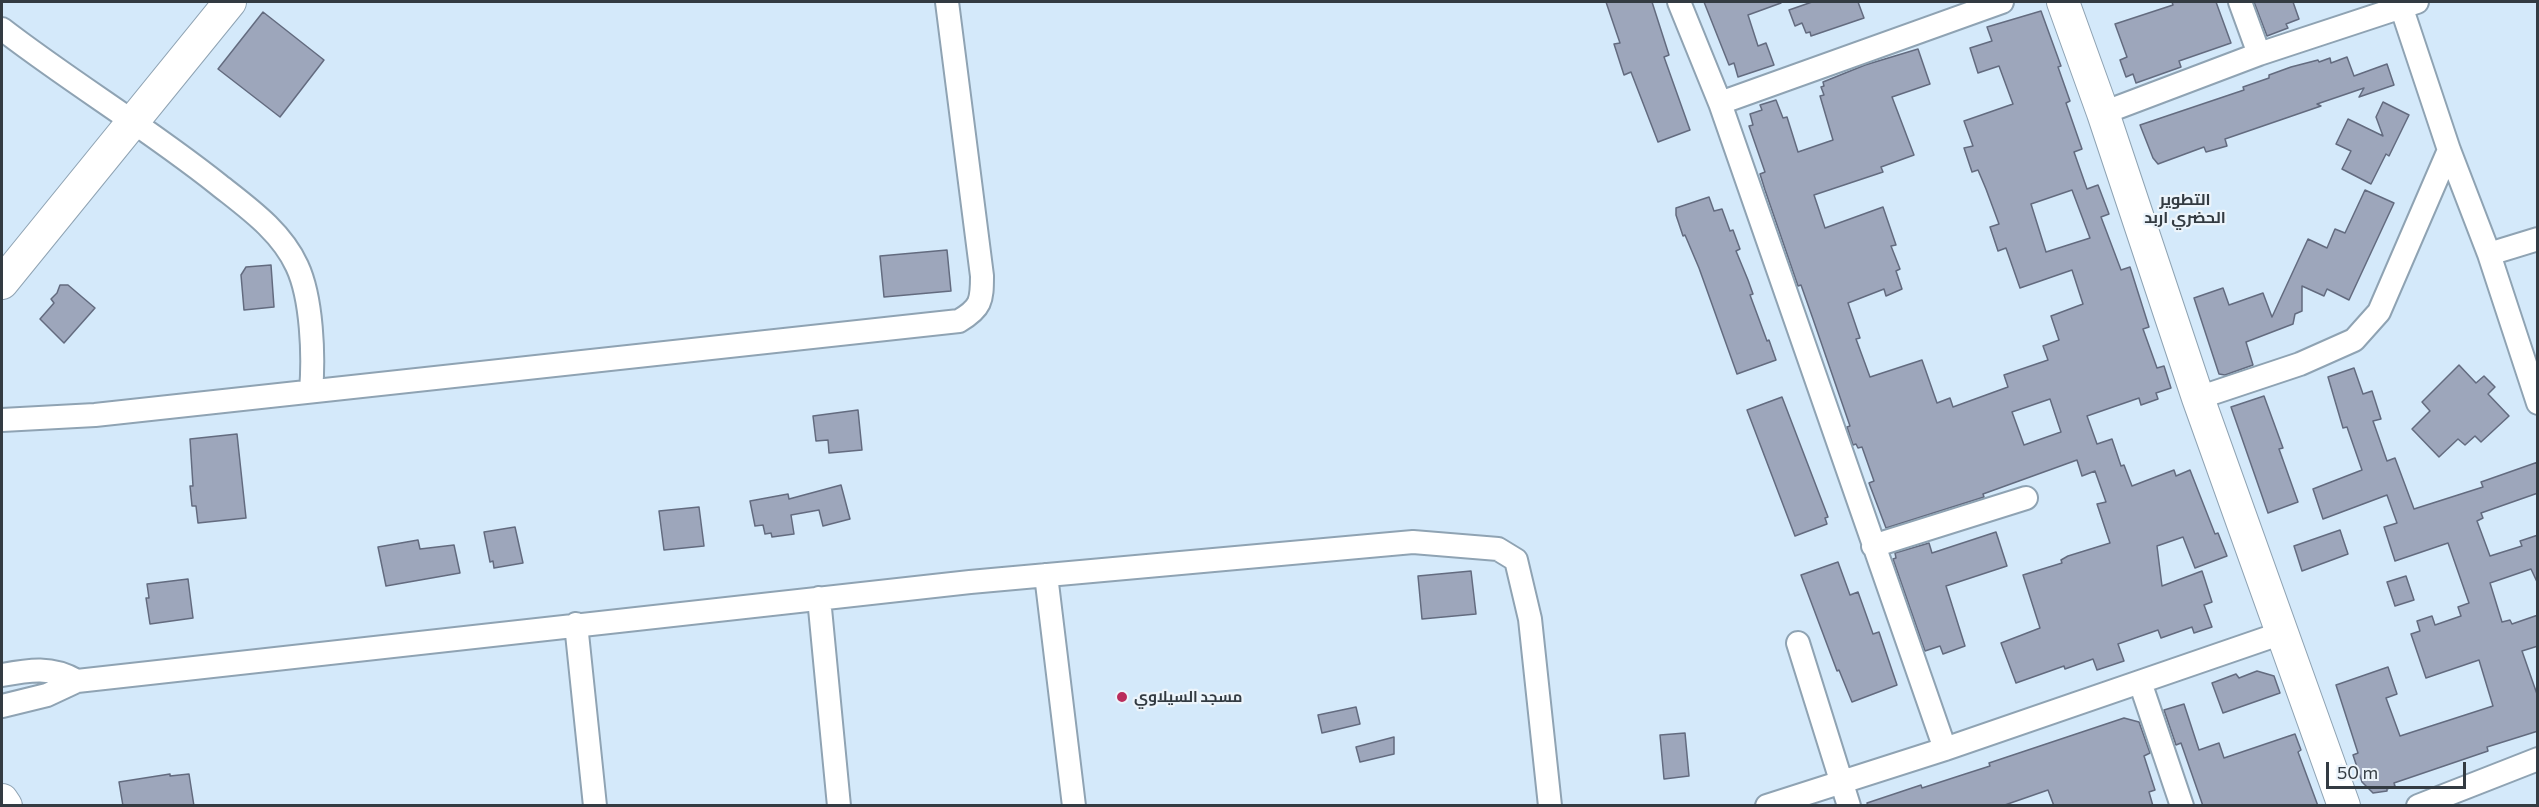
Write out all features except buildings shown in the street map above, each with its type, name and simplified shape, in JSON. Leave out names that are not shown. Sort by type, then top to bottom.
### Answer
[{"type":"street","points":[[2,283],[230,2]]},
{"type":"street","points":[[2,420],[95,415],[959,321],[978,307],[982,296],[982,276],[947,2]]},
{"type":"street","points":[[1679,2],[1720,103],[1945,749]]},
{"type":"street","points":[[1720,103],[2002,2]]},
{"type":"street","points":[[2063,2],[2103,113],[2198,398],[2344,806]]},
{"type":"street","points":[[2240,2],[2259,54]]},
{"type":"street","points":[[2103,113],[2259,54],[2409,4],[2449,150],[2489,254],[2538,403]]},
{"type":"street","points":[[2,29],[133,120],[250,210],[284,244],[298,267],[306,298],[314,359],[311,391]]},
{"type":"street","points":[[2198,398],[2300,364],[2354,340],[2379,312],[2449,150]]},
{"type":"street","points":[[2489,254],[2538,239]]},
{"type":"street","points":[[1873,546],[2026,498]]},
{"type":"street","points":[[2,706],[47,695],[77,681],[819,598],[1413,542],[1498,549],[1516,560],[1530,619],[1550,806]]},
{"type":"street","points":[[1046,575],[1074,806]]},
{"type":"street","points":[[819,598],[839,806]]},
{"type":"street","points":[[576,624],[595,806]]},
{"type":"street","points":[[1767,806],[1945,749],[2282,633]]},
{"type":"street","points":[[1798,642],[1849,806]]},
{"type":"street","points":[[2,675],[44,669],[62,673],[77,681]]},
{"type":"street","points":[[2140,682],[2182,806]]},
{"type":"street","points":[[2418,806],[2538,759]]},
{"type":"street","points":[[2,800],[6,806]]},
{"type":"place","name":"مسجد السيلاوي","points":[[1122,697]]},
{"type":"district","name":"التطوير الحضري اربد","points":[[2185,209]]}]
